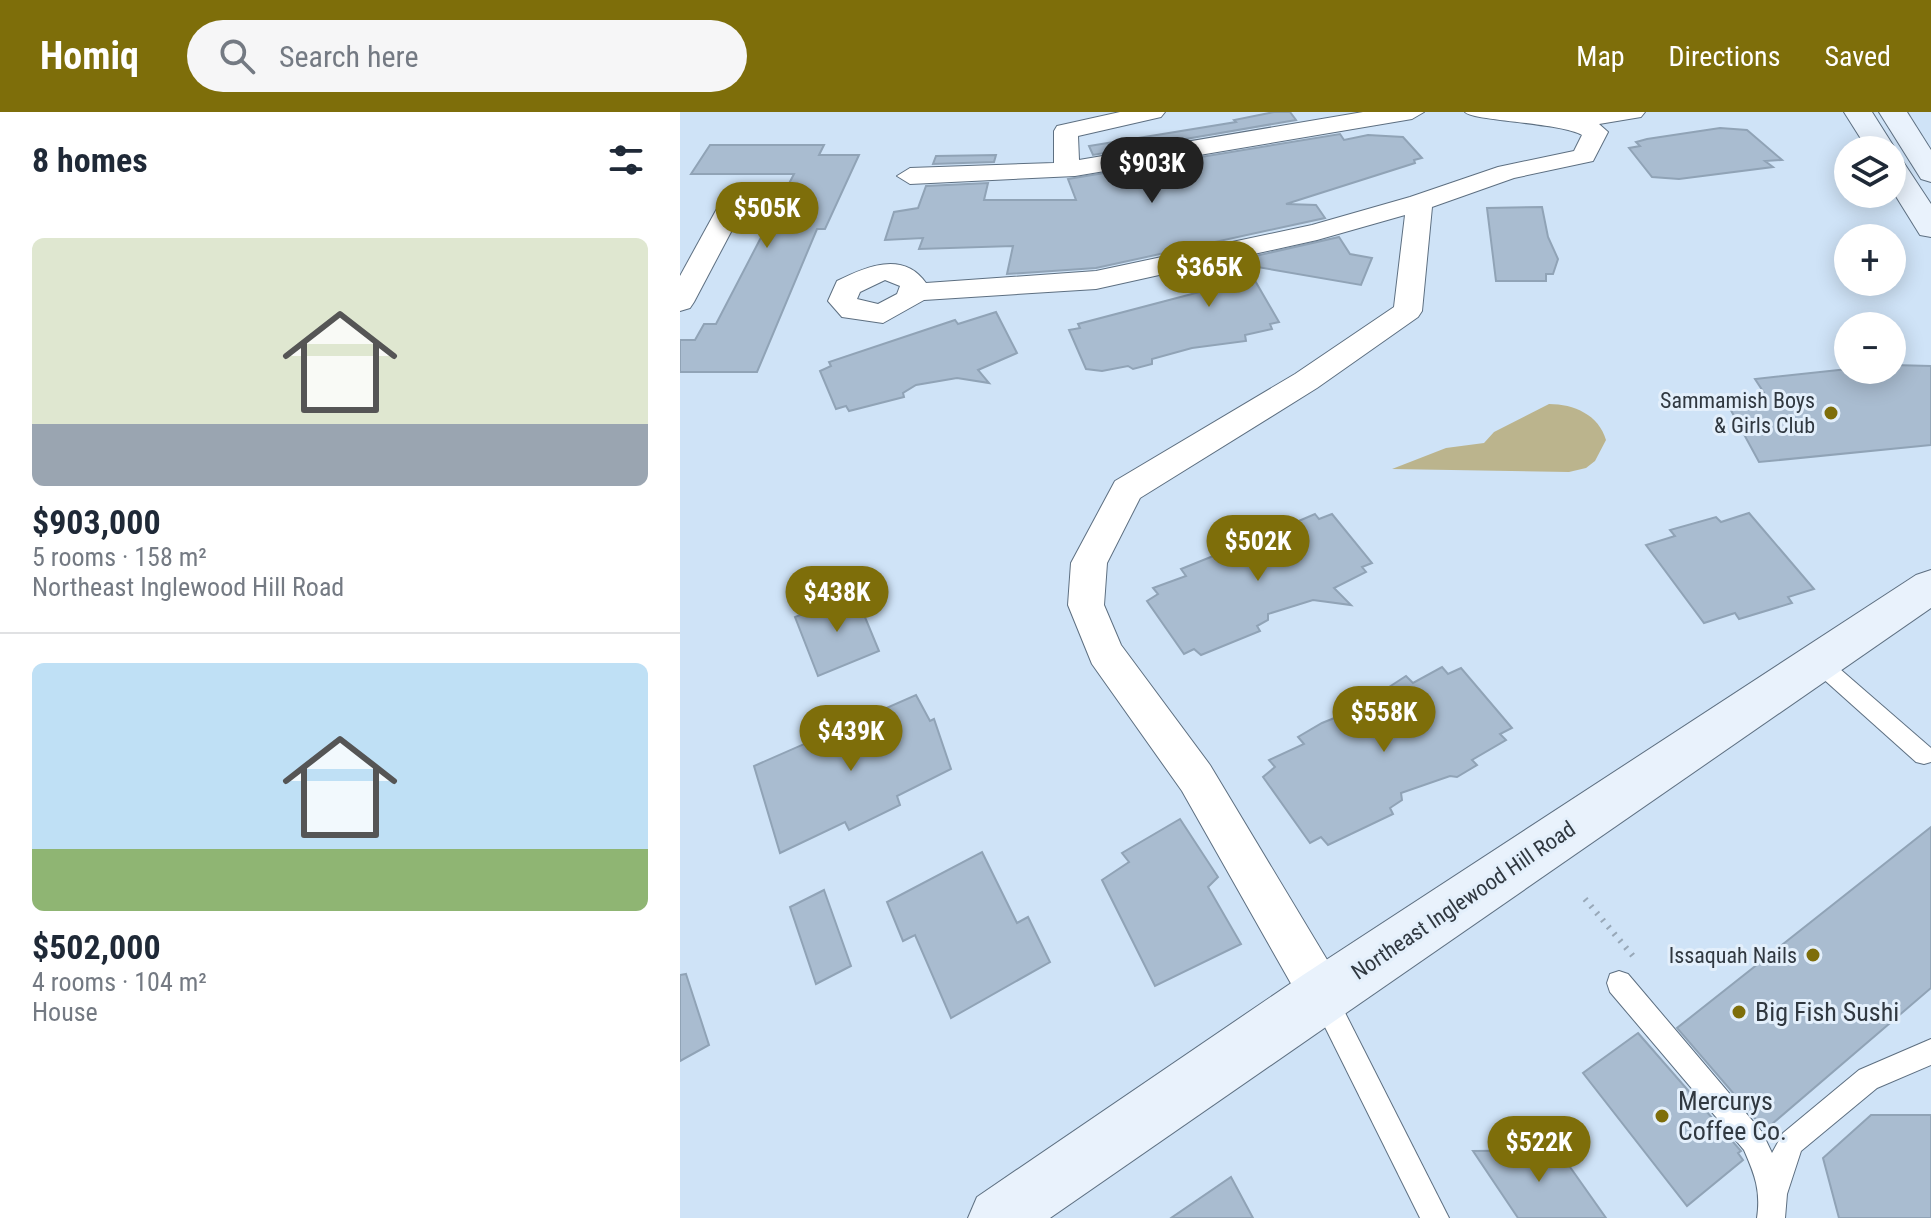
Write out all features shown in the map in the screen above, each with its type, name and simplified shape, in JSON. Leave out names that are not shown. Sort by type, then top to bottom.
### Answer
[{"type":"street","points":[[1067,168],[1066,131],[1153,112]]},
{"type":"street","points":[[910,176],[1006,174],[1067,168],[1412,112]]},
{"type":"street","points":[[1477,112],[1553,114],[1579,120],[1633,112]]},
{"type":"street","points":[[1858,112],[1873,136]]},
{"type":"street","points":[[1893,112],[1931,173]]},
{"type":"street","points":[[914,292],[1096,280],[1317,232],[1419,203],[1507,172],[1584,156],[1596,132],[1579,120]]},
{"type":"street","points":[[1906,188],[1931,228]]},
{"type":"street","points":[[680,302],[738,194]]},
{"type":"street","points":[[1322,994],[1196,778],[1105,653],[1086,605],[1089,563],[1127,490],[1306,381],[1408,311],[1419,203]]},
{"type":"street","points":[[1822,666],[1931,586]]},
{"type":"street","points":[[1822,666],[1931,623]]},
{"type":"street","name":"Northeast Inglewood Hill Road","points":[[998,1218],[1322,994],[1773,692],[1822,666]]},
{"type":"lane","points":[[1822,666],[1924,755]]},
{"type":"lane","points":[[1619,983],[1753,1141],[1764,1160],[1773,1207]]},
{"type":"lane","points":[[1322,994],[1435,1218]]},
{"type":"lane","points":[[1773,1207],[1782,1162],[1792,1142],[1868,1079],[1931,1052]]},
{"type":"shaded area","points":[[1549,404],[1567,406],[1584,413],[1603,431],[1606,440],[1595,461],[1586,468],[1569,472],[1392,469],[1446,448],[1484,443],[1494,432]]},
{"type":"building","points":[[1290,112],[1296,120],[1093,155],[1089,146],[1236,122],[1234,120]]},
{"type":"building","points":[[1720,128],[1747,130],[1782,160],[1765,161],[1773,167],[1679,179],[1652,177],[1629,148],[1640,146],[1636,142],[1647,139]]},
{"type":"building","points":[[1340,134],[1344,140],[1368,135],[1403,137],[1422,158],[1414,160],[1415,163],[1286,204],[1316,205],[1325,218],[1096,268],[1007,274],[1013,246],[919,249],[923,238],[885,240],[894,212],[918,208],[926,186],[988,183],[984,200],[1076,200],[1068,179]]},
{"type":"building","points":[[710,145],[824,145],[819,155],[859,155],[825,229],[817,229],[757,372],[680,372],[680,340],[695,340],[704,324],[716,324],[794,174],[691,174]]},
{"type":"building","points":[[996,155],[994,162],[933,164],[936,156]]},
{"type":"building","points":[[1542,207],[1548,237],[1558,259],[1553,274],[1546,274],[1546,281],[1496,281],[1487,208]]},
{"type":"building","points":[[1339,237],[1350,254],[1372,258],[1361,285],[1246,265],[1279,322],[1270,324],[1272,329],[1245,335],[1246,341],[1192,348],[1152,359],[1152,364],[1133,369],[1128,366],[1102,371],[1086,369],[1069,330],[1080,328],[1078,324],[1230,284],[1229,275],[1167,276]]},
{"type":"building","points":[[996,312],[1017,353],[978,370],[989,383],[957,378],[916,385],[903,393],[904,397],[849,411],[846,406],[836,409],[820,371],[831,366],[829,362],[955,320],[958,324]]},
{"type":"building","name":"Sammamish Boys & Girls Club","points":[[1906,365],[1931,366],[1931,445],[1759,462],[1727,403],[1768,399],[1755,379],[1834,371],[1834,384],[1906,384]]},
{"type":"building","points":[[1749,513],[1814,589],[1788,597],[1792,603],[1739,619],[1735,613],[1704,623],[1646,545],[1675,536],[1670,530],[1716,517],[1721,522]]},
{"type":"building","points":[[1315,514],[1319,519],[1332,514],[1372,563],[1362,567],[1366,572],[1334,588],[1351,605],[1313,600],[1268,614],[1268,620],[1257,626],[1260,631],[1201,655],[1194,649],[1184,654],[1147,601],[1158,594],[1153,588],[1186,576],[1181,569],[1233,548],[1282,521],[1287,526]]},
{"type":"building","points":[[855,593],[879,651],[818,676],[795,617]]},
{"type":"building","points":[[1442,667],[1448,674],[1461,668],[1512,728],[1500,734],[1506,740],[1472,760],[1477,765],[1457,777],[1450,776],[1401,793],[1402,800],[1390,808],[1393,814],[1328,845],[1321,837],[1310,843],[1263,777],[1275,767],[1269,760],[1304,744],[1298,737],[1322,723],[1387,697],[1383,691],[1406,676],[1413,683]]},
{"type":"building","points":[[916,695],[930,721],[934,719],[951,769],[897,796],[900,805],[849,830],[845,822],[780,853],[754,766]]},
{"type":"building","points":[[1180,819],[1218,877],[1208,887],[1241,944],[1155,986],[1102,880],[1129,862],[1122,853]]},
{"type":"building","points":[[1931,827],[1931,988],[1765,1130],[1677,1028]]},
{"type":"building","points":[[982,852],[1017,923],[1028,917],[1050,962],[951,1018],[915,935],[903,941],[887,902]]},
{"type":"building","points":[[824,890],[851,966],[816,984],[790,907]]},
{"type":"building","points":[[686,974],[709,1045],[680,1061],[680,975]]},
{"type":"building","name":"Mercurys Coffee Co.","points":[[1638,1033],[1741,1151],[1738,1153],[1743,1160],[1687,1206],[1583,1073]]},
{"type":"building","points":[[1871,1115],[1931,1115],[1931,1218],[1839,1218],[1823,1158]]},
{"type":"building","points":[[1558,1150],[1606,1218],[1518,1218],[1473,1151]]},
{"type":"building","points":[[1231,1177],[1253,1218],[1171,1218]]},
{"type":"place","name":"Sammamish Boys & Girls Club","points":[[1831,413]]},
{"type":"place","name":"Issaquah Nails","points":[[1813,955]]},
{"type":"place","name":"Big Fish Sushi","points":[[1739,1012]]},
{"type":"place","name":"Mercurys Coffee Co.","points":[[1662,1116]]}]
